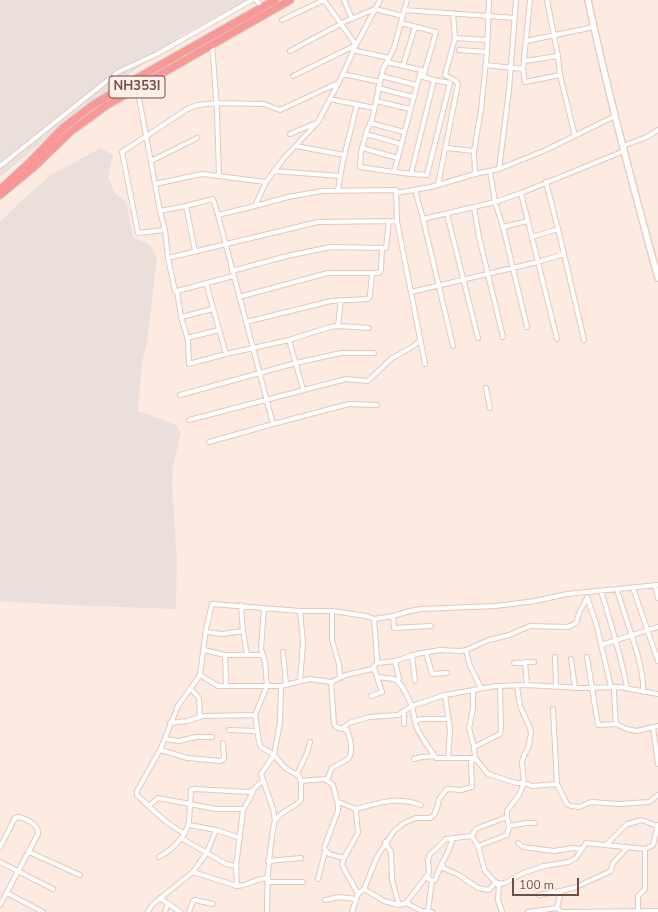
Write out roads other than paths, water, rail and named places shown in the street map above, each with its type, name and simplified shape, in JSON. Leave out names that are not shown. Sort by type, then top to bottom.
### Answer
[{"type":"highway","name":"NH353I","points":[[264,10],[275,0]]},
{"type":"highway","name":"NH353I","points":[[0,189],[31,161],[63,128],[93,105],[210,42],[264,10],[290,0]]},
{"type":"highway","name":"NH353I","points":[[0,195],[35,166],[75,128],[136,83]]},
{"type":"street","points":[[0,166],[118,72],[157,54],[252,0]]},
{"type":"street","points":[[256,0],[264,10]]},
{"type":"street","points":[[282,20],[324,0],[356,45]]},
{"type":"street","points":[[344,0],[352,19]]},
{"type":"street","points":[[255,206],[266,182],[274,171],[318,122],[343,74],[353,50],[380,0]]},
{"type":"street","points":[[401,23],[436,32],[423,77],[450,83],[427,175],[360,167],[362,148],[374,108],[381,76],[394,48],[407,0]]},
{"type":"street","points":[[475,174],[474,151],[485,65],[489,0]]},
{"type":"street","points":[[499,170],[511,67],[516,0]]},
{"type":"street","points":[[530,0],[523,69],[525,82],[560,75]]},
{"type":"street","points":[[547,0],[558,56],[560,75],[575,136]]},
{"type":"street","points":[[588,0],[623,148],[658,278]]},
{"type":"street","points":[[290,51],[340,24],[375,9],[403,16]]},
{"type":"street","points":[[404,10],[515,18]]},
{"type":"street","points":[[438,185],[458,84],[445,74],[455,38],[452,13]]},
{"type":"street","points":[[403,66],[415,27]]},
{"type":"street","points":[[526,41],[594,27]]},
{"type":"street","points":[[455,38],[487,40]]},
{"type":"street","points":[[210,42],[217,103],[219,176]]},
{"type":"street","points":[[293,76],[356,45]]},
{"type":"street","points":[[353,50],[403,66],[421,70],[394,172]]},
{"type":"street","points":[[459,50],[486,52]]},
{"type":"street","points":[[524,61],[558,56]]},
{"type":"street","points":[[485,65],[523,69]]},
{"type":"street","points":[[343,74],[380,82]]},
{"type":"street","points":[[381,76],[416,85]]},
{"type":"street","points":[[411,174],[434,80]]},
{"type":"street","points":[[136,83],[160,211],[165,230],[168,258],[187,338],[189,364],[288,340],[338,326],[369,328]]},
{"type":"street","points":[[165,230],[138,233],[122,152],[192,106],[198,104],[264,104],[280,110],[338,83]]},
{"type":"street","points":[[378,88],[413,97]]},
{"type":"street","points":[[330,99],[374,108]]},
{"type":"street","points":[[376,100],[410,109]]},
{"type":"street","points":[[338,190],[344,155],[357,104]]},
{"type":"street","points":[[396,193],[438,185],[475,174],[499,170],[575,136],[615,116]]},
{"type":"street","points":[[290,134],[318,122]]},
{"type":"street","points":[[370,123],[404,132]]},
{"type":"street","points":[[422,219],[495,202],[521,193],[647,137],[658,130]]},
{"type":"street","points":[[366,134],[401,144]]},
{"type":"street","points":[[151,161],[197,138]]},
{"type":"street","points":[[296,146],[344,155]]},
{"type":"street","points":[[362,148],[398,158]]},
{"type":"street","points":[[446,148],[474,151]]},
{"type":"street","points":[[274,171],[340,176]]},
{"type":"street","points":[[490,171],[495,202],[503,227],[528,327]]},
{"type":"street","points":[[155,184],[202,174],[266,182]]},
{"type":"street","points":[[546,182],[584,340]]},
{"type":"street","points":[[218,215],[295,195],[322,191],[396,190],[397,221],[425,364]]},
{"type":"street","points":[[415,190],[453,346]]},
{"type":"street","points":[[521,193],[557,339]]},
{"type":"street","points":[[160,211],[213,199],[273,424]]},
{"type":"street","points":[[186,206],[195,251]]},
{"type":"street","points":[[474,207],[479,237],[489,273],[503,337]]},
{"type":"street","points":[[446,214],[478,338]]},
{"type":"street","points":[[177,291],[287,256],[331,247],[387,247],[389,221]]},
{"type":"street","points":[[168,258],[318,222],[397,221]]},
{"type":"street","points":[[503,227],[528,221]]},
{"type":"street","points":[[532,237],[558,230]]},
{"type":"street","points":[[239,297],[328,273],[380,272],[382,248]]},
{"type":"street","points":[[411,292],[538,262],[564,254]]},
{"type":"street","points":[[246,322],[324,303],[369,298],[372,273]]},
{"type":"street","points":[[206,283],[226,354]]},
{"type":"street","points":[[338,326],[341,300]]},
{"type":"street","points":[[181,317],[213,309]]},
{"type":"street","points":[[187,338],[219,330]]},
{"type":"street","points":[[288,340],[303,389]]},
{"type":"street","points":[[189,420],[346,378],[367,381],[391,359],[421,340]]},
{"type":"street","points":[[180,395],[341,352],[374,353]]},
{"type":"street","points":[[486,388],[490,408]]},
{"type":"street","points":[[209,442],[349,404],[377,405]]},
{"type":"street","points":[[184,833],[172,827],[137,795],[137,791],[160,750],[170,723],[180,703],[200,675],[206,632],[212,604],[300,611],[332,611],[366,616],[374,619],[421,609],[496,606],[535,601],[567,594],[656,585],[658,598]]},
{"type":"street","points":[[633,588],[658,661]]},
{"type":"street","points":[[616,590],[632,635],[644,679],[643,692]]},
{"type":"street","points":[[601,591],[623,666],[627,688]]},
{"type":"street","points":[[586,593],[596,623],[613,687],[616,724]]},
{"type":"street","points":[[377,663],[395,661],[426,652],[440,650],[466,650],[489,640],[509,635],[530,626],[568,627],[576,623],[587,598]]},
{"type":"street","points":[[241,606],[247,655]]},
{"type":"street","points":[[264,608],[261,649],[265,662],[267,686],[255,715],[259,742],[261,747],[274,755],[285,768],[297,774],[301,781],[301,800],[297,804],[285,810],[275,821]]},
{"type":"street","points":[[300,611],[303,643],[300,681]]},
{"type":"street","points":[[332,611],[332,640],[339,664],[340,678]]},
{"type":"street","points":[[393,616],[394,628],[431,626]]},
{"type":"street","points":[[200,675],[218,686],[281,686],[310,679],[331,682],[374,668],[377,663],[374,619]]},
{"type":"street","points":[[601,645],[658,627]]},
{"type":"street","points":[[206,632],[222,634],[243,631]]},
{"type":"street","points":[[204,650],[225,655],[262,655]]},
{"type":"street","points":[[466,650],[470,666],[481,688]]},
{"type":"street","points":[[283,652],[286,684]]},
{"type":"street","points":[[426,652],[432,674],[447,673]]},
{"type":"street","points":[[225,655],[226,685]]},
{"type":"street","points":[[412,655],[414,681]]},
{"type":"street","points":[[555,657],[556,687]]},
{"type":"street","points":[[588,657],[598,725],[616,724],[627,729],[637,731],[658,726]]},
{"type":"street","points":[[571,659],[575,688]]},
{"type":"street","points":[[395,661],[399,679]]},
{"type":"street","points":[[525,662],[527,685]]},
{"type":"street","points":[[514,663],[534,662]]},
{"type":"street","points":[[371,696],[382,692],[374,668]]},
{"type":"street","points":[[378,677],[397,681],[403,688],[412,706],[415,724],[420,736],[435,756]]},
{"type":"street","points":[[327,780],[332,768],[350,757],[351,752],[349,733],[343,728],[336,727],[334,724],[331,682]]},
{"type":"street","points":[[343,728],[349,723],[369,717],[395,716],[412,706],[444,695],[481,688],[527,685],[575,688],[613,687],[658,694]]},
{"type":"street","points":[[267,912],[268,861],[275,821],[273,809],[261,774],[274,755],[280,723],[281,686]]},
{"type":"street","points":[[474,747],[500,734],[500,686]]},
{"type":"street","points":[[478,846],[507,836],[509,826],[507,811],[519,795],[524,783],[522,762],[528,748],[530,728],[520,706],[517,686]]},
{"type":"street","points":[[191,689],[199,698],[200,717]]},
{"type":"street","points":[[352,912],[358,894],[364,889],[377,857],[385,842],[394,830],[404,823],[416,818],[430,818],[434,815],[439,799],[447,789],[460,790],[472,787],[471,762],[474,758],[474,747],[469,728],[473,708],[473,690]]},
{"type":"street","points":[[444,695],[450,730],[448,758]]},
{"type":"street","points":[[553,709],[557,784],[567,804],[570,806],[579,807],[591,802],[619,804],[649,802],[658,795]]},
{"type":"street","points":[[404,711],[404,724]]},
{"type":"street","points":[[170,723],[187,721],[200,717],[255,715]]},
{"type":"street","points":[[415,721],[421,719],[449,719]]},
{"type":"street","points":[[653,727],[658,764]]},
{"type":"street","points":[[229,730],[257,730]]},
{"type":"street","points":[[165,739],[179,741],[196,737],[212,737]]},
{"type":"street","points":[[297,774],[307,753],[310,742]]},
{"type":"street","points":[[160,750],[188,758],[220,761],[224,759],[223,743]]},
{"type":"street","points":[[414,758],[435,756],[437,758],[474,758],[488,774],[516,784],[524,783],[532,786],[557,784]]},
{"type":"street","points":[[301,781],[327,780],[334,788],[338,802],[338,811],[324,844],[325,852],[318,880]]},
{"type":"street","points":[[237,886],[236,866],[243,808],[258,784],[263,781]]},
{"type":"street","points":[[159,857],[171,850],[181,838],[188,825],[191,790],[253,791]]},
{"type":"street","points":[[149,806],[158,798],[216,809],[243,808]]},
{"type":"street","points":[[338,802],[356,809],[395,800],[412,802],[421,805]]},
{"type":"street","points":[[356,809],[358,833],[344,858],[343,867],[358,894]]},
{"type":"street","points":[[0,847],[15,818],[18,816],[36,826],[38,829],[38,834],[0,905]]},
{"type":"street","points":[[472,836],[478,828],[507,818]]},
{"type":"street","points":[[441,865],[443,868],[460,875],[480,889],[489,890],[498,883],[505,883],[523,873],[544,866],[569,862],[576,858],[586,842],[606,845],[645,848],[653,845],[657,825],[642,820],[627,824],[606,845]]},
{"type":"street","points":[[509,826],[535,823]]},
{"type":"street","points":[[188,825],[216,830],[240,838]]},
{"type":"street","points":[[148,912],[150,907],[160,898],[193,872],[206,852],[216,830]]},
{"type":"street","points":[[364,889],[384,901],[399,905],[406,903],[429,873],[428,860],[430,854],[446,839],[472,836]]},
{"type":"street","points":[[472,836],[478,846],[485,871],[498,883],[498,900],[502,912]]},
{"type":"street","points":[[181,838],[226,864],[236,866]]},
{"type":"street","points":[[435,880],[453,838]]},
{"type":"street","points":[[385,842],[391,852],[392,880],[399,905]]},
{"type":"street","points":[[518,843],[523,847],[554,851],[572,848],[582,849]]},
{"type":"street","points":[[539,896],[576,887],[611,871],[613,863],[628,847]]},
{"type":"street","points":[[638,911],[638,896],[645,890],[645,848]]},
{"type":"street","points":[[29,852],[80,875]]},
{"type":"street","points":[[325,852],[330,855],[344,858]]},
{"type":"street","points":[[268,861],[301,858]]},
{"type":"street","points":[[0,862],[53,889]]},
{"type":"street","points":[[193,872],[237,886],[241,886],[259,878],[267,880],[303,882]]},
{"type":"street","points":[[406,903],[417,910],[430,912],[432,881],[426,876]]},
{"type":"street","points":[[557,908],[561,891]]},
{"type":"street","points":[[7,893],[43,912]]},
{"type":"street","points":[[325,900],[339,897],[356,899]]},
{"type":"street","points":[[160,898],[180,912]]},
{"type":"street","points":[[189,912],[194,900],[214,904]]},
{"type":"street","points":[[165,912],[168,903]]},
{"type":"street","points":[[528,912],[557,908],[563,912],[658,911]]}]
